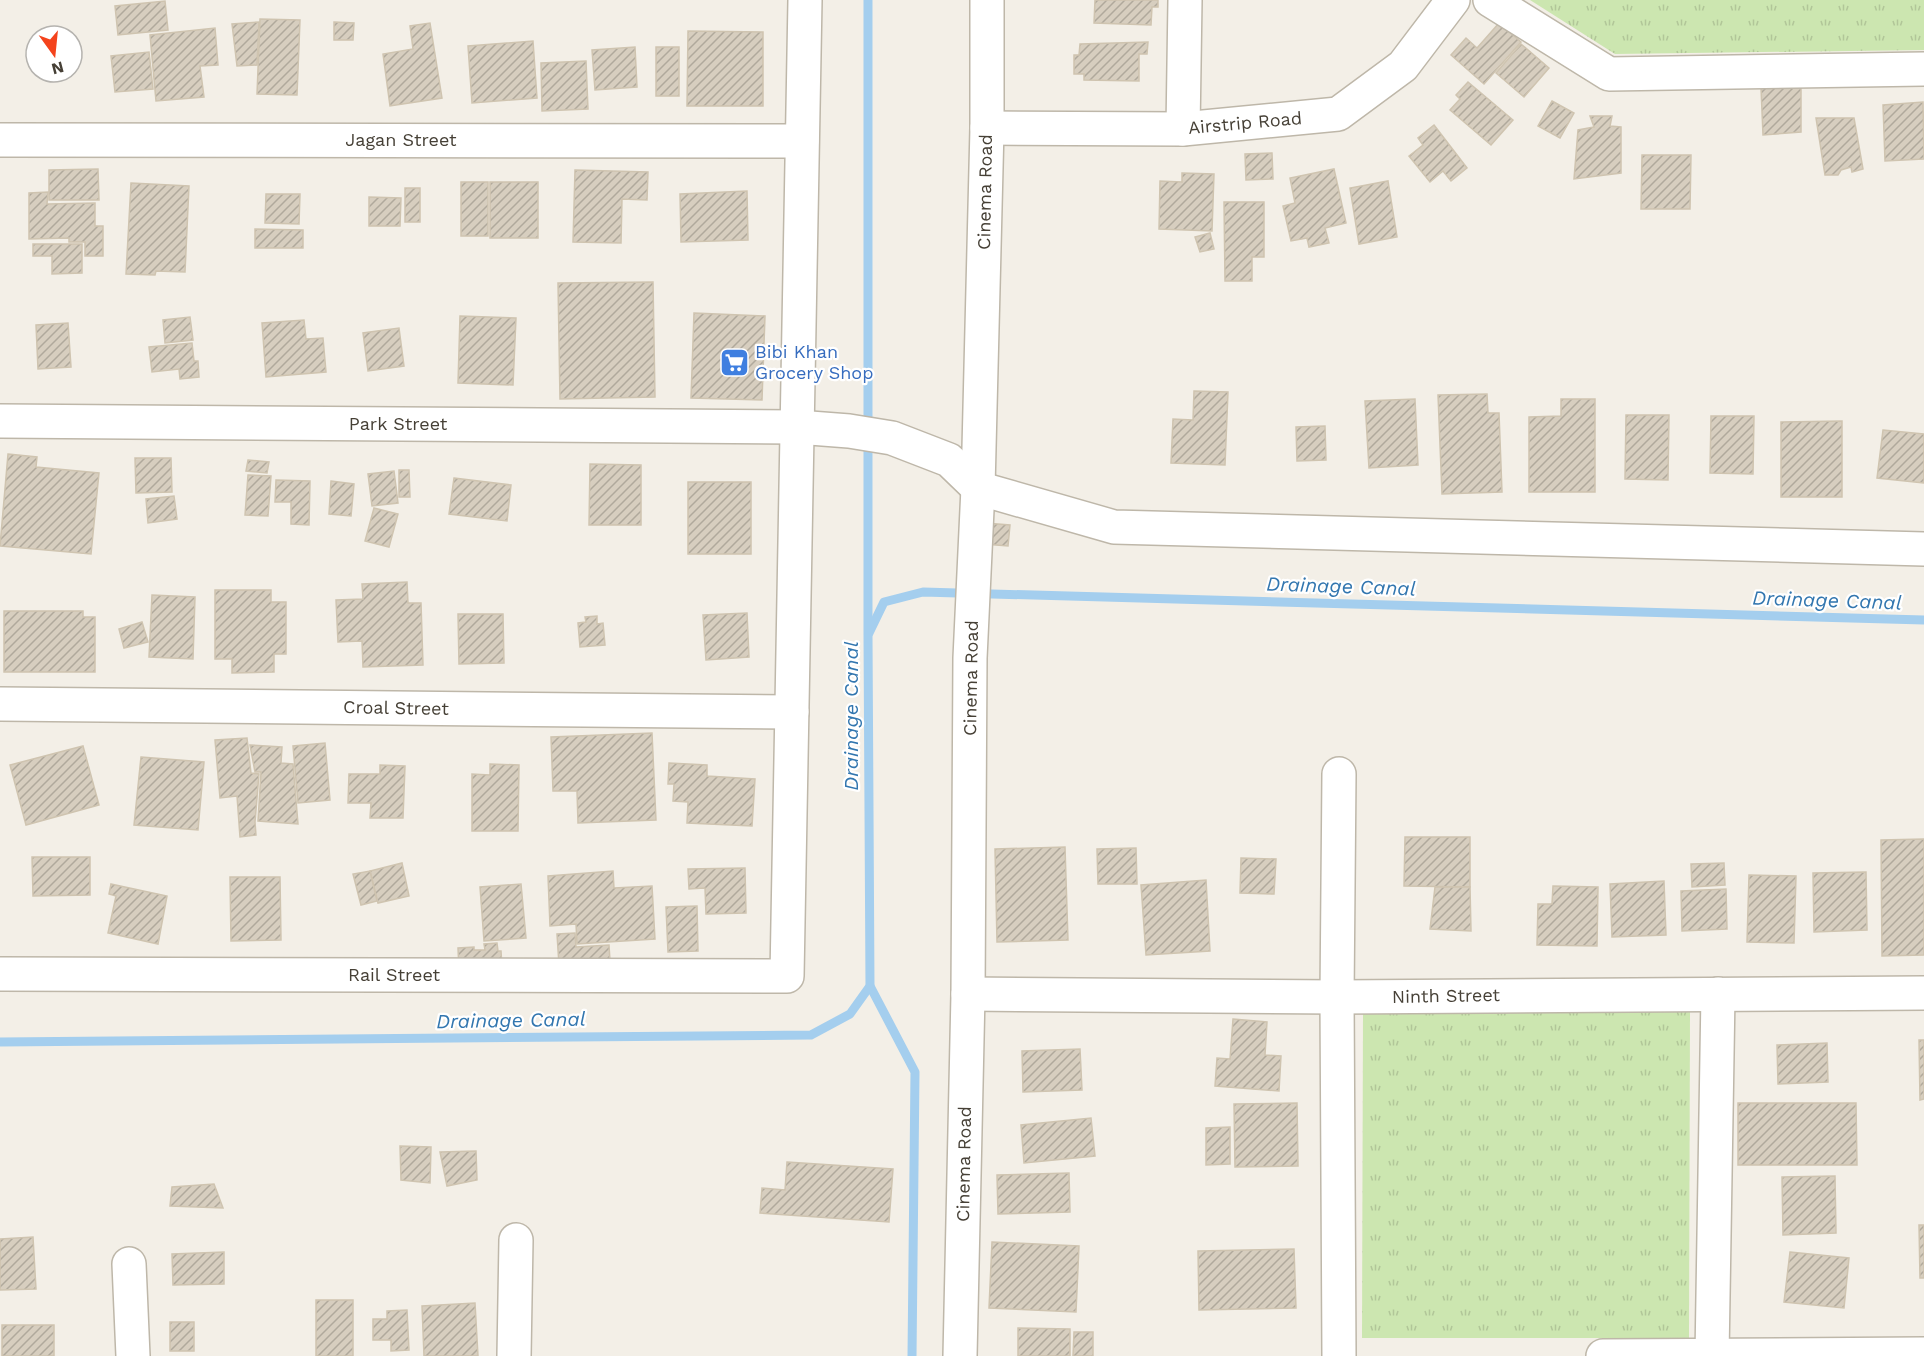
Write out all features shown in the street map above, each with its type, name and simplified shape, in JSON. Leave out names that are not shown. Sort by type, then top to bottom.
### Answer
[{"type":"street","points":[[792,712],[805,0]]},
{"type":"street","name":"Cinema Road","points":[[960,1356],[968,994],[970,658],[978,488],[987,128],[987,0]]},
{"type":"street","points":[[1183,129],[1185,0]]},
{"type":"street","name":"Airstrip Road","points":[[987,128],[1183,129],[1338,114],[1403,66],[1453,0]]},
{"type":"street","points":[[1491,0],[1609,74],[1924,69]]},
{"type":"street","name":"Jagan Street","points":[[0,140],[802,141]]},
{"type":"street","name":"Park Street","points":[[0,421],[797,427],[849,431],[892,438],[949,460],[978,488]]},
{"type":"street","points":[[978,488],[1114,527],[1924,549]]},
{"type":"street","name":"Croal Street","points":[[0,704],[792,712]]},
{"type":"street","name":"Rail Street","points":[[0,974],[787,976],[792,712]]},
{"type":"street","points":[[1339,1356],[1337,997],[1340,774]]},
{"type":"street","name":"Ninth Street","points":[[968,994],[1337,997],[1924,993]]},
{"type":"street","points":[[1712,1355],[1718,994]]},
{"type":"street","points":[[514,1356],[516,1240]]},
{"type":"street","points":[[129,1264],[133,1356]]},
{"type":"street","points":[[1603,1356],[1924,1354]]},
{"type":"green space","points":[[1530,0],[1924,0],[1924,50],[1615,54]]},
{"type":"green space","points":[[1363,1012],[1690,1012],[1689,1338],[1362,1338]]},
{"type":"building","points":[[1095,0],[1158,0],[1158,7],[1152,7],[1151,25],[1094,23]]},
{"type":"building","points":[[165,1],[168,30],[118,35],[115,6]]},
{"type":"building","points":[[260,19],[300,20],[297,95],[257,94]]},
{"type":"building","points":[[259,22],[257,65],[237,66],[232,24]]},
{"type":"building","points":[[334,22],[354,23],[353,40],[334,40]]},
{"type":"building","points":[[430,23],[442,98],[390,106],[383,54],[413,49],[410,26]]},
{"type":"building","points":[[1499,23],[1521,42],[1484,84],[1451,55],[1466,38],[1477,48]]},
{"type":"building","points":[[215,28],[218,65],[200,66],[204,97],[156,101],[150,35]]},
{"type":"building","points":[[688,31],[763,32],[763,106],[687,106]]},
{"type":"building","points":[[533,41],[537,98],[472,103],[468,46]]},
{"type":"building","points":[[1148,42],[1147,54],[1139,54],[1139,81],[1084,80],[1084,74],[1074,74],[1074,55],[1079,55],[1080,44]]},
{"type":"building","points":[[1521,44],[1549,68],[1524,97],[1496,73]]},
{"type":"building","points":[[635,47],[637,87],[595,90],[592,50]]},
{"type":"building","points":[[656,47],[679,47],[679,96],[656,96]]},
{"type":"building","points":[[149,52],[153,89],[115,92],[111,56]]},
{"type":"building","points":[[586,61],[588,109],[542,111],[541,63]]},
{"type":"building","points":[[1468,82],[1513,120],[1491,145],[1450,110],[1460,99],[1456,95]]},
{"type":"building","points":[[1801,84],[1801,132],[1763,135],[1761,88]]},
{"type":"building","points":[[1552,101],[1574,113],[1560,138],[1538,126]]},
{"type":"building","points":[[1923,102],[1924,159],[1885,161],[1883,105]]},
{"type":"building","points":[[1590,116],[1612,116],[1610,126],[1621,127],[1621,173],[1574,179],[1578,130],[1594,127]]},
{"type":"building","points":[[1816,118],[1854,118],[1863,169],[1852,172],[1851,167],[1841,170],[1838,175],[1825,175]]},
{"type":"building","points":[[1434,125],[1467,168],[1451,181],[1443,171],[1430,182],[1409,156],[1423,145],[1418,138]]},
{"type":"building","points":[[1272,153],[1273,179],[1246,180],[1245,154]]},
{"type":"building","points":[[1642,155],[1691,155],[1690,209],[1641,209]]},
{"type":"building","points":[[98,169],[99,200],[49,200],[49,170]]},
{"type":"building","points":[[1334,169],[1346,223],[1325,228],[1329,243],[1309,247],[1307,238],[1291,241],[1283,206],[1295,203],[1290,178]]},
{"type":"building","points":[[575,170],[648,172],[647,200],[622,199],[621,243],[573,242]]},
{"type":"building","points":[[1182,173],[1214,174],[1212,231],[1159,229],[1160,181],[1182,182]]},
{"type":"building","points":[[1388,181],[1397,237],[1359,244],[1350,188]]},
{"type":"building","points":[[461,182],[488,182],[488,236],[461,236]]},
{"type":"building","points":[[490,182],[538,182],[538,238],[490,238]]},
{"type":"building","points":[[131,183],[189,186],[185,272],[156,271],[155,275],[126,274]]},
{"type":"building","points":[[405,188],[420,188],[420,222],[405,222]]},
{"type":"building","points":[[747,191],[748,240],[681,242],[680,194]]},
{"type":"building","points":[[48,192],[47,204],[95,203],[95,226],[103,226],[103,256],[85,256],[85,242],[69,242],[69,238],[29,239],[29,193]]},
{"type":"building","points":[[266,194],[300,194],[299,224],[265,223]]},
{"type":"building","points":[[369,197],[401,198],[400,226],[369,226]]},
{"type":"building","points":[[1224,202],[1264,202],[1264,257],[1252,257],[1252,281],[1225,281]]},
{"type":"building","points":[[255,229],[303,230],[303,248],[255,248]]},
{"type":"building","points":[[1210,233],[1214,249],[1200,252],[1195,237]]},
{"type":"building","points":[[33,244],[82,244],[82,273],[52,274],[52,256],[33,256]]},
{"type":"building","points":[[653,282],[655,397],[560,399],[558,283]]},
{"type":"building","points":[[694,313],[765,316],[762,400],[691,398]]},
{"type":"building","points":[[460,316],[516,318],[513,385],[458,383]]},
{"type":"building","points":[[190,317],[193,340],[165,343],[163,320]]},
{"type":"building","points":[[304,320],[306,339],[323,338],[326,372],[266,377],[262,323]]},
{"type":"building","points":[[68,323],[71,367],[38,369],[36,325]]},
{"type":"building","points":[[399,328],[404,366],[368,371],[363,333]]},
{"type":"building","points":[[192,343],[194,361],[198,361],[199,377],[180,379],[179,369],[152,372],[149,347]]},
{"type":"building","points":[[1194,391],[1228,392],[1225,465],[1171,463],[1173,419],[1193,420]]},
{"type":"building","points":[[1487,394],[1488,413],[1499,413],[1502,492],[1442,494],[1438,395]]},
{"type":"building","points":[[1415,399],[1418,465],[1369,468],[1365,401]]},
{"type":"building","points":[[1561,399],[1595,399],[1595,492],[1529,492],[1529,417],[1561,416]]},
{"type":"building","points":[[1626,415],[1669,415],[1668,480],[1625,479]]},
{"type":"building","points":[[1711,416],[1754,416],[1753,474],[1710,473]]},
{"type":"building","points":[[1842,421],[1842,497],[1781,497],[1781,422]]},
{"type":"building","points":[[1325,426],[1326,460],[1297,461],[1296,427]]},
{"type":"building","points":[[1883,430],[1924,434],[1924,483],[1877,478]]},
{"type":"building","points":[[8,454],[37,457],[36,467],[99,473],[91,554],[0,546]]},
{"type":"building","points":[[135,458],[171,458],[172,492],[136,493]]},
{"type":"building","points":[[248,460],[269,462],[267,473],[246,471]]},
{"type":"building","points":[[590,464],[641,465],[641,525],[589,525]]},
{"type":"building","points":[[399,470],[409,470],[410,497],[399,497]]},
{"type":"building","points":[[394,471],[398,503],[372,506],[368,474]]},
{"type":"building","points":[[248,475],[271,476],[268,516],[245,515]]},
{"type":"building","points":[[454,478],[511,485],[507,521],[449,514]]},
{"type":"building","points":[[276,480],[310,481],[309,525],[291,524],[291,502],[275,502]]},
{"type":"building","points":[[331,481],[354,484],[351,516],[329,514]]},
{"type":"building","points":[[688,482],[751,482],[751,554],[688,554]]},
{"type":"building","points":[[174,496],[177,519],[148,523],[146,499]]},
{"type":"building","points":[[374,508],[398,514],[389,547],[365,541]]},
{"type":"building","points":[[985,523],[1010,525],[1008,546],[984,544]]},
{"type":"building","points":[[407,582],[408,603],[421,603],[423,665],[363,667],[362,641],[338,642],[336,600],[363,599],[362,584]]},
{"type":"building","points":[[215,590],[271,590],[271,602],[286,602],[286,654],[274,654],[274,672],[232,673],[232,659],[215,659]]},
{"type":"building","points":[[152,595],[195,597],[193,659],[149,657]]},
{"type":"building","points":[[4,611],[83,611],[83,617],[95,617],[95,672],[4,672]]},
{"type":"building","points":[[747,613],[749,657],[706,660],[703,615]]},
{"type":"building","points":[[458,614],[503,614],[504,663],[459,664]]},
{"type":"building","points":[[597,616],[597,624],[603,623],[605,645],[580,647],[578,623],[586,622],[585,617]]},
{"type":"building","points":[[142,622],[148,642],[124,648],[119,629]]},
{"type":"building","points":[[652,733],[656,820],[578,823],[577,791],[553,791],[551,737]]},
{"type":"building","points":[[247,738],[251,773],[259,774],[256,835],[240,837],[237,796],[220,798],[215,740]]},
{"type":"building","points":[[325,743],[330,800],[298,803],[293,746]]},
{"type":"building","points":[[250,745],[282,747],[281,763],[293,764],[298,824],[258,821],[261,772],[255,772]]},
{"type":"building","points":[[83,746],[99,805],[26,825],[10,765]]},
{"type":"building","points":[[141,757],[204,762],[198,830],[134,825]]},
{"type":"building","points":[[669,763],[707,765],[707,776],[755,779],[752,826],[687,823],[688,802],[673,801],[674,784],[668,784]]},
{"type":"building","points":[[490,764],[519,765],[518,831],[472,831],[472,774],[490,775]]},
{"type":"building","points":[[380,765],[405,766],[403,818],[370,818],[371,803],[348,803],[349,774],[380,774]]},
{"type":"building","points":[[1405,837],[1470,837],[1470,887],[1404,886]]},
{"type":"building","points":[[1924,839],[1924,955],[1882,956],[1881,840]]},
{"type":"building","points":[[1065,847],[1068,940],[997,942],[995,849]]},
{"type":"building","points":[[1136,848],[1137,884],[1098,884],[1097,849]]},
{"type":"building","points":[[32,857],[90,857],[90,895],[33,896]]},
{"type":"building","points":[[1241,858],[1276,859],[1274,894],[1240,893]]},
{"type":"building","points":[[402,863],[409,896],[378,903],[370,871]]},
{"type":"building","points":[[1724,863],[1725,885],[1692,887],[1691,864]]},
{"type":"building","points":[[745,868],[746,913],[706,914],[705,888],[689,889],[688,869]]},
{"type":"building","points":[[370,871],[377,901],[361,905],[353,874]]},
{"type":"building","points":[[613,871],[614,888],[652,886],[655,939],[577,944],[576,924],[550,926],[548,876]]},
{"type":"building","points":[[1866,872],[1867,930],[1814,932],[1813,873]]},
{"type":"building","points":[[1749,875],[1796,876],[1794,943],[1747,942]]},
{"type":"building","points":[[230,877],[280,877],[281,940],[231,941]]},
{"type":"building","points":[[1206,880],[1210,951],[1146,955],[1141,885]]},
{"type":"building","points":[[1664,881],[1666,935],[1612,937],[1610,884]]},
{"type":"building","points":[[111,884],[167,896],[158,944],[108,933],[116,896],[109,894]]},
{"type":"building","points":[[521,884],[526,938],[484,941],[480,887]]},
{"type":"building","points":[[1553,886],[1598,887],[1597,946],[1537,945],[1538,904],[1552,904]]},
{"type":"building","points":[[1435,887],[1470,887],[1471,931],[1430,929]]},
{"type":"building","points":[[1726,889],[1727,929],[1682,931],[1681,891]]},
{"type":"building","points":[[697,906],[698,951],[668,952],[666,907]]},
{"type":"building","points":[[575,933],[576,947],[609,945],[610,961],[559,965],[557,934]]},
{"type":"building","points":[[497,943],[498,951],[501,951],[502,968],[459,971],[458,948],[474,947],[474,950],[485,950],[484,944]]},
{"type":"building","points":[[1233,1019],[1267,1022],[1265,1055],[1281,1056],[1279,1091],[1215,1086],[1217,1058],[1230,1059]]},
{"type":"building","points":[[1919,1040],[1924,1040],[1924,1099],[1920,1100]]},
{"type":"building","points":[[1827,1043],[1828,1082],[1778,1084],[1777,1045]]},
{"type":"building","points":[[1080,1049],[1082,1090],[1023,1092],[1022,1051]]},
{"type":"building","points":[[1297,1103],[1298,1166],[1235,1167],[1234,1104]]},
{"type":"building","points":[[1738,1103],[1856,1103],[1857,1165],[1738,1165]]},
{"type":"building","points":[[1091,1118],[1095,1156],[1024,1163],[1021,1125]]},
{"type":"building","points":[[1230,1127],[1230,1164],[1206,1165],[1206,1128]]},
{"type":"building","points":[[400,1146],[431,1147],[430,1183],[401,1180]]},
{"type":"building","points":[[476,1151],[477,1180],[447,1186],[440,1152]]},
{"type":"building","points":[[787,1162],[893,1169],[889,1222],[760,1213],[762,1188],[785,1190]]},
{"type":"building","points":[[1069,1173],[1070,1212],[998,1214],[997,1175]]},
{"type":"building","points":[[1835,1176],[1836,1233],[1783,1235],[1782,1177]]},
{"type":"building","points":[[214,1184],[223,1208],[170,1206],[172,1187]]},
{"type":"building","points":[[1919,1225],[1924,1225],[1924,1278],[1920,1278]]},
{"type":"building","points":[[33,1237],[36,1289],[0,1290],[0,1239]]},
{"type":"building","points":[[992,1242],[1079,1246],[1076,1312],[989,1308]]},
{"type":"building","points":[[1294,1249],[1296,1308],[1199,1310],[1198,1251]]},
{"type":"building","points":[[224,1252],[224,1284],[173,1285],[172,1254]]},
{"type":"building","points":[[1790,1252],[1849,1258],[1844,1308],[1784,1302]]},
{"type":"building","points":[[316,1300],[353,1300],[353,1356],[316,1356]]},
{"type":"building","points":[[475,1303],[478,1356],[424,1356],[422,1306]]},
{"type":"building","points":[[407,1310],[409,1350],[391,1351],[391,1340],[373,1340],[373,1319],[387,1319],[387,1311]]},
{"type":"building","points":[[170,1322],[194,1322],[194,1351],[170,1351]]},
{"type":"building","points":[[2,1325],[54,1325],[54,1356],[2,1356]]},
{"type":"building","points":[[1018,1328],[1070,1329],[1070,1356],[1018,1356]]},
{"type":"building","points":[[1074,1332],[1093,1332],[1093,1356],[1073,1356]]},
{"type":"waterway","name":"Drainage Canal","points":[[0,1042],[811,1035],[850,1014],[870,986],[868,0]]},
{"type":"waterway","name":"Drainage Canal","points":[[869,633],[884,602],[923,592],[1924,620]]},
{"type":"waterway","points":[[870,986],[915,1072],[912,1356]]},
{"type":"place","name":"Bibi Khan Grocery Shop","points":[[734,362]]}]
